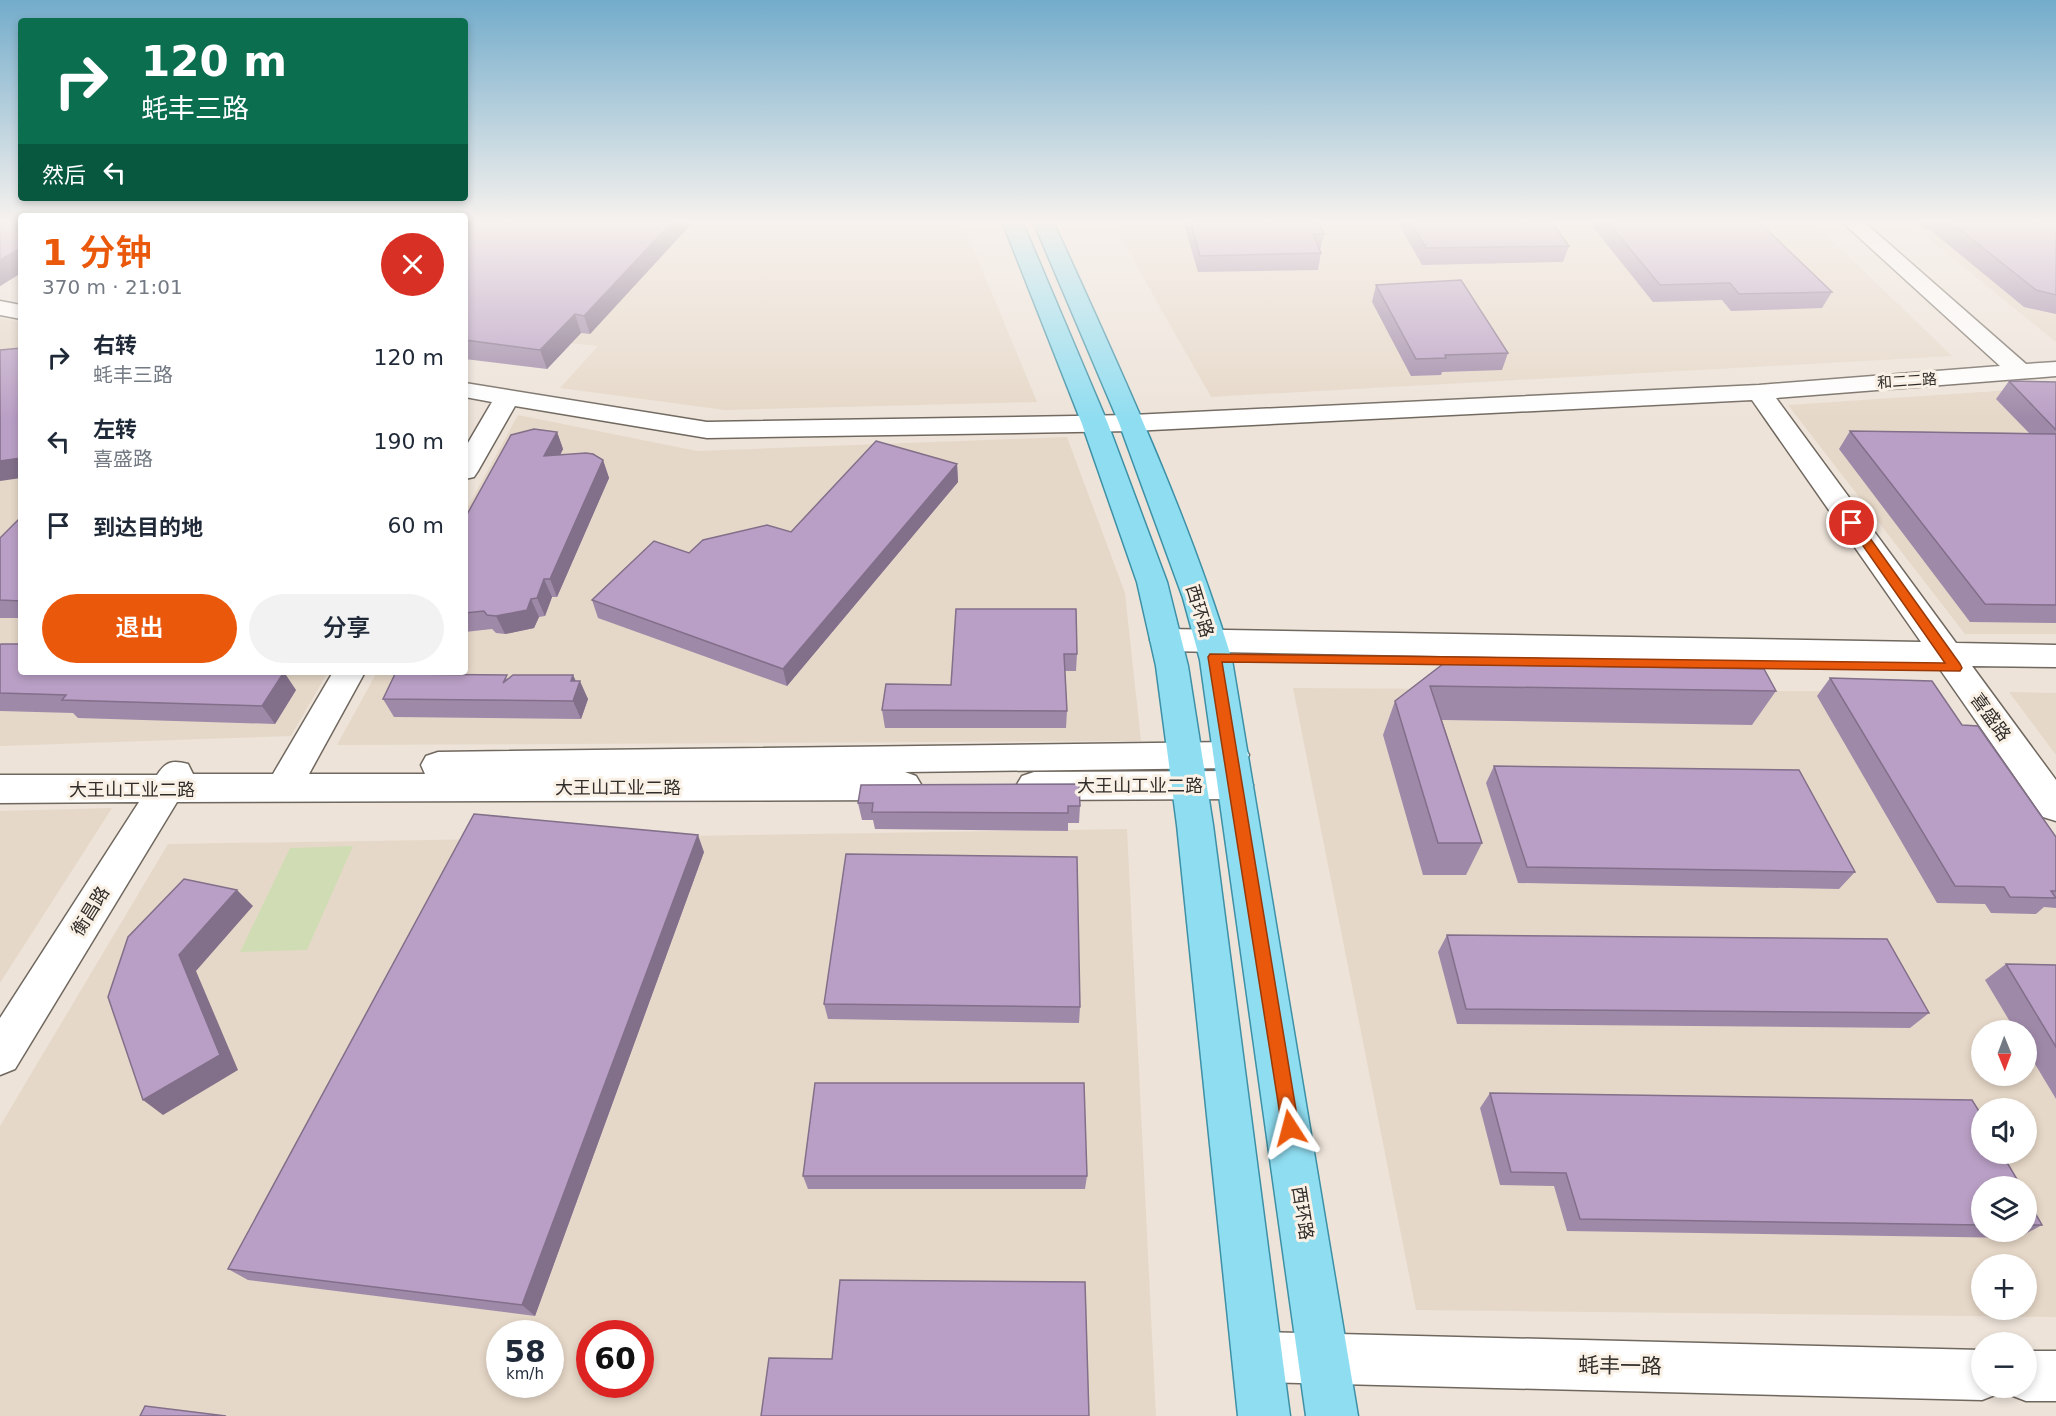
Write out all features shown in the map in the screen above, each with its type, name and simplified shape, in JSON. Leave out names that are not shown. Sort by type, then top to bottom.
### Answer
[{"type":"main road","points":[[1039,287],[1095,424],[1152,582],[1168,648],[1187,771],[1264,1416]]},
{"type":"main road","name":"西环路","points":[[1072,287],[1132,423],[1198,598],[1212,649],[1234,770],[1332,1416]]},
{"type":"street","points":[[1925,287],[2021,372]]},
{"type":"street","points":[[0,308],[18,311]]},
{"type":"street","name":"和二二路","points":[[468,391],[707,430],[1132,423],[1759,392],[2056,369]]},
{"type":"street","name":"喜盛路","points":[[1759,392],[2056,807]]},
{"type":"street","points":[[468,466],[507,398]]},
{"type":"street","points":[[1168,648],[1951,661],[2056,669]]},
{"type":"street","points":[[1951,661],[2056,656]]},
{"type":"street","points":[[289,778],[347,675]]},
{"type":"street","name":"大王山工业二路","points":[[0,770],[173,778],[289,778],[1234,770]]},
{"type":"street","name":"大王山工业二路","points":[[0,789],[173,778]]},
{"type":"street","name":"衡昌路","points":[[0,1054],[173,778]]},
{"type":"street","name":"蚝丰一路","points":[[1258,1357],[1971,1374]]},
{"type":"street","points":[[2037,1376],[2056,1376]]},
{"type":"shaded area","points":[[468,287],[989,287],[1037,402],[725,410],[560,388],[598,346],[468,333]]},
{"type":"shaded area","points":[[1149,287],[1881,287],[1952,356],[1211,397]]},
{"type":"shaded area","points":[[1988,287],[2056,287],[2056,342]]},
{"type":"shaded area","points":[[0,318],[18,321],[18,675],[326,675],[291,736],[0,746]]},
{"type":"shaded area","points":[[2056,387],[2056,634],[1965,634],[1788,405]]},
{"type":"shaded area","points":[[518,415],[697,451],[1067,437],[1125,593],[1141,741],[337,745],[375,675],[468,675],[468,507]]},
{"type":"shaded area","points":[[1293,688],[1939,692],[2056,857],[2056,1317],[2037,1317],[2037,1254],[1971,1254],[1971,1316],[1416,1310]]},
{"type":"shaded area","points":[[2009,692],[2056,693],[2056,755]]},
{"type":"shaded area","points":[[112,808],[0,983],[0,811]]},
{"type":"shaded area","points":[[1127,829],[1156,1416],[0,1416],[0,1126],[168,844]]},
{"type":"green space","points":[[353,846],[307,950],[240,952],[290,848]]},
{"type":"building","points":[[468,287],[611,287],[584,316],[575,314],[540,350],[468,340]]},
{"type":"building","points":[[1377,287],[1466,287],[1508,353],[1445,355],[1446,358],[1416,359]]},
{"type":"building","points":[[1733,287],[1827,287],[1832,292],[1739,294]]},
{"type":"building","points":[[2032,287],[2056,287],[2056,295]]},
{"type":"building","points":[[18,348],[18,458],[0,461],[0,350]]},
{"type":"building","points":[[2009,381],[2056,382],[2056,430]]},
{"type":"building","points":[[534,429],[557,432],[544,456],[586,453],[603,460],[550,579],[544,579],[537,598],[531,599],[527,610],[496,616],[487,615],[484,611],[468,613],[468,513],[511,435]]},
{"type":"building","points":[[1850,431],[2056,434],[2056,605],[1985,604]]},
{"type":"building","points":[[876,441],[957,464],[783,669],[592,600],[654,541],[689,553],[703,540],[767,525],[791,532]]},
{"type":"building","points":[[18,520],[18,601],[0,600],[0,538]]},
{"type":"building","points":[[956,609],[1076,609],[1077,654],[1064,654],[1067,711],[882,710],[886,684],[951,685]]},
{"type":"building","points":[[18,644],[18,675],[282,675],[262,706],[62,700],[66,695],[0,693],[0,645]]},
{"type":"building","points":[[1443,664],[1764,669],[1776,691],[1430,686],[1482,843],[1438,843],[1395,701]]},
{"type":"building","points":[[395,675],[507,675],[503,683],[513,675],[573,675],[571,681],[580,681],[573,701],[383,699]]},
{"type":"building","points":[[1830,678],[1932,681],[1962,725],[1978,726],[2056,837],[2056,891],[2051,891],[2056,898],[2010,897],[2004,887],[1955,886]]},
{"type":"building","points":[[1494,766],[1799,770],[1855,872],[1527,867]]},
{"type":"building","points":[[1079,784],[1080,806],[1068,806],[1068,813],[872,812],[873,803],[858,803],[861,785]]},
{"type":"building","points":[[474,814],[698,835],[522,1305],[228,1269]]},
{"type":"building","points":[[846,854],[1077,857],[1080,1007],[824,1004]]},
{"type":"building","points":[[184,879],[237,890],[179,955],[220,1055],[143,1100],[108,997],[128,937]]},
{"type":"building","points":[[1447,935],[1887,939],[1929,1013],[1466,1009]]},
{"type":"building","points":[[2006,964],[2056,965],[2056,1047]]},
{"type":"building","points":[[815,1083],[1084,1083],[1087,1176],[803,1176]]},
{"type":"building","points":[[1490,1093],[1971,1100],[1971,1164],[2008,1164],[2015,1176],[1971,1176],[1971,1225],[1580,1219],[1566,1173],[1511,1172]]},
{"type":"building","points":[[840,1280],[1085,1282],[1089,1416],[761,1416],[769,1358],[832,1359]]},
{"type":"building","points":[[145,1406],[226,1416],[140,1416]]},
{"type":"route","points":[[1290,1128],[1244,827],[1215,657],[1956,668],[1852,523]]}]
